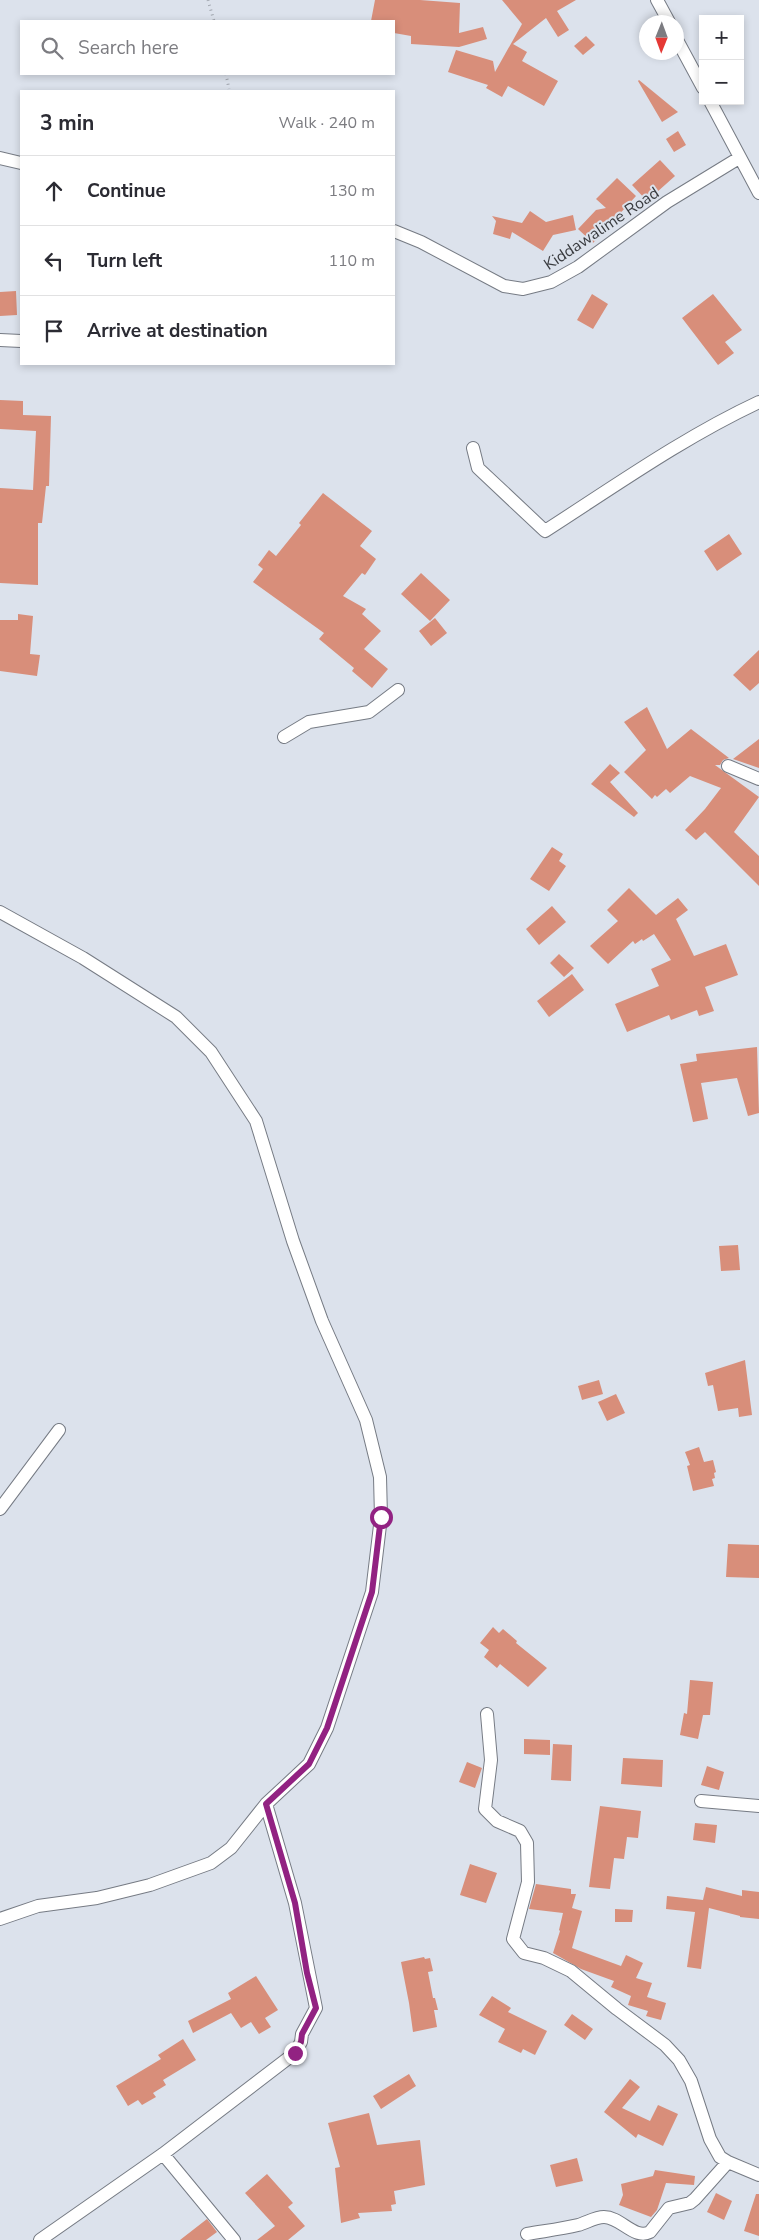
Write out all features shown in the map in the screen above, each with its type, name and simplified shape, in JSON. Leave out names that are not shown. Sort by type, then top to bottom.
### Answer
[{"type":"street","points":[[657,0],[664,15]]},
{"type":"street","points":[[684,53],[699,81]]},
{"type":"street","points":[[712,105],[759,193]]},
{"type":"street","points":[[0,158],[20,163]]},
{"type":"street","name":"Kiddawalime Road","points":[[395,231],[421,242],[504,286],[523,289],[551,282],[578,267],[667,202],[739,158]]},
{"type":"street","points":[[0,340],[20,341]]},
{"type":"street","points":[[473,448],[478,468],[545,531],[629,476],[724,419],[759,402]]},
{"type":"street","points":[[284,737],[309,722],[369,712],[398,690]]},
{"type":"street","points":[[728,766],[759,778]]},
{"type":"street","points":[[0,912],[83,958],[176,1017],[211,1052],[256,1121],[293,1241],[322,1321],[366,1420],[380,1477],[381,1517],[372,1592],[327,1728],[309,1764],[266,1804],[231,1848],[211,1862],[150,1885],[97,1898],[38,1906],[0,1919]]},
{"type":"street","points":[[0,1509],[59,1430]]},
{"type":"street","points":[[487,1714],[492,1760],[485,1809],[497,1821],[520,1831],[527,1843],[528,1882],[513,1939],[524,1953],[544,1958],[571,1970],[617,2010],[665,2045],[679,2060],[691,2081],[710,2139],[720,2157],[759,2175]]},
{"type":"street","points":[[701,1801],[759,1806]]},
{"type":"street","points":[[40,2240],[163,2154],[295,2053],[301,2042],[302,2034],[316,2008],[307,1973],[295,1903],[266,1804]]},
{"type":"street","points":[[163,2154],[234,2240]]},
{"type":"street","points":[[527,2234],[580,2224],[604,2217],[619,2222],[640,2234],[646,2234],[650,2232],[669,2208],[690,2203],[695,2199],[728,2162]]},
{"type":"path","points":[[208,0],[214,20]]},
{"type":"path","points":[[226,75],[229,88]]},
{"type":"building","points":[[375,0],[420,0],[460,3],[459,33],[483,27],[487,39],[459,47],[411,44],[411,36],[395,33],[395,20],[371,20]]},
{"type":"building","points":[[502,0],[576,0],[557,11],[569,30],[558,37],[546,18],[513,44],[527,52],[522,61],[558,81],[544,106],[508,86],[502,97],[486,88],[488,85],[448,72],[456,50],[493,61],[495,72],[522,24]]},
{"type":"building","points":[[586,36],[595,45],[583,55],[574,46]]},
{"type":"building","points":[[639,80],[678,112],[662,122]]},
{"type":"building","points":[[678,131],[686,145],[674,152],[666,139]]},
{"type":"building","points":[[660,160],[675,176],[647,201],[632,185]]},
{"type":"building","points":[[617,178],[636,196],[593,243],[578,229],[596,210],[606,208],[596,199]]},
{"type":"building","points":[[530,211],[546,222],[573,215],[576,230],[553,235],[543,251],[512,232],[510,239],[493,234],[496,221],[492,216],[522,223]]},
{"type":"building","points":[[16,291],[17,315],[0,316],[0,292]]},
{"type":"building","points":[[592,294],[608,304],[593,329],[577,320]]},
{"type":"building","points":[[713,294],[742,330],[725,342],[734,353],[718,365],[682,318]]},
{"type":"building","points":[[0,400],[23,401],[23,415],[51,416],[49,486],[46,486],[42,523],[38,523],[38,585],[0,583],[0,488],[33,490],[36,431],[0,429]]},
{"type":"building","points":[[323,493],[372,531],[360,546],[376,559],[365,575],[362,573],[343,596],[366,609],[362,614],[381,631],[364,649],[388,669],[372,688],[352,671],[354,668],[319,639],[324,633],[253,582],[263,569],[258,565],[269,550],[276,556],[301,525],[299,523]]},
{"type":"building","points":[[729,534],[742,554],[717,571],[704,551]]},
{"type":"building","points":[[421,573],[450,600],[430,621],[401,594]]},
{"type":"building","points":[[18,614],[33,616],[30,654],[40,655],[37,676],[0,671],[0,620],[18,620]]},
{"type":"building","points":[[435,618],[447,633],[431,646],[419,631]]},
{"type":"building","points":[[759,650],[759,683],[750,691],[733,675]]},
{"type":"building","points":[[647,707],[667,749],[691,729],[729,758],[723,760],[720,765],[715,765],[759,797],[734,832],[759,856],[759,886],[705,832],[696,840],[685,830],[705,809],[721,788],[690,776],[670,793],[666,789],[657,797],[655,795],[652,799],[624,772],[646,750],[624,722]]},
{"type":"building","points":[[759,739],[759,768],[733,759]]},
{"type":"building","points":[[610,764],[620,773],[610,782],[638,813],[634,817],[591,784]]},
{"type":"building","points":[[552,847],[563,854],[559,861],[566,866],[549,891],[530,879]]},
{"type":"building","points":[[629,888],[656,915],[678,898],[688,910],[676,919],[694,956],[726,944],[738,975],[705,987],[714,1011],[699,1016],[697,1010],[671,1020],[669,1015],[627,1032],[615,1004],[659,986],[651,969],[671,960],[654,934],[635,944],[633,941],[608,964],[590,946],[618,921],[607,910]]},
{"type":"building","points":[[552,906],[566,922],[539,945],[526,929]]},
{"type":"building","points":[[559,954],[574,968],[564,977],[550,963]]},
{"type":"building","points":[[572,974],[584,990],[549,1017],[537,1001]]},
{"type":"building","points":[[757,1047],[759,1113],[748,1116],[737,1078],[701,1083],[708,1119],[693,1122],[680,1064],[697,1061],[696,1054]]},
{"type":"building","points":[[738,1245],[740,1270],[721,1271],[719,1246]]},
{"type":"building","points":[[745,1360],[752,1415],[739,1417],[738,1408],[718,1411],[713,1385],[708,1386],[705,1373]]},
{"type":"building","points":[[599,1380],[603,1394],[582,1400],[578,1386]]},
{"type":"building","points":[[616,1394],[625,1413],[607,1421],[598,1402]]},
{"type":"building","points":[[699,1447],[704,1462],[713,1460],[716,1472],[714,1473],[715,1478],[712,1479],[714,1486],[693,1491],[687,1466],[690,1465],[685,1452]]},
{"type":"building","points":[[728,1544],[759,1545],[759,1578],[726,1577]]},
{"type":"building","points":[[493,1627],[499,1633],[503,1629],[517,1641],[516,1643],[547,1668],[528,1687],[500,1664],[497,1668],[484,1657],[489,1650],[480,1643]]},
{"type":"building","points":[[690,1680],[713,1682],[710,1715],[703,1715],[698,1739],[680,1735],[684,1713],[687,1714]]},
{"type":"building","points":[[524,1739],[550,1740],[550,1755],[524,1754]]},
{"type":"building","points":[[553,1744],[572,1745],[571,1781],[551,1780]]},
{"type":"building","points":[[623,1758],[663,1760],[662,1787],[621,1784]]},
{"type":"building","points":[[467,1762],[482,1768],[475,1788],[459,1782]]},
{"type":"building","points":[[707,1766],[724,1772],[719,1790],[701,1785]]},
{"type":"building","points":[[600,1806],[641,1811],[638,1838],[627,1837],[624,1859],[614,1858],[610,1889],[589,1887]]},
{"type":"building","points":[[695,1823],[717,1825],[715,1843],[693,1840]]},
{"type":"building","points":[[470,1864],[497,1873],[486,1903],[460,1895]]},
{"type":"building","points":[[536,1884],[571,1889],[571,1894],[576,1894],[572,1908],[582,1911],[572,1948],[621,1966],[626,1955],[643,1963],[636,1978],[652,1983],[647,1997],[666,2003],[661,2020],[646,2016],[648,2011],[628,2005],[631,1996],[611,1987],[614,1981],[581,1969],[553,1953],[563,1913],[529,1909]]},
{"type":"building","points":[[706,1887],[742,1896],[742,1890],[759,1892],[759,1919],[740,1917],[709,1908],[701,1969],[687,1967],[695,1912],[666,1909],[667,1896],[703,1900]]},
{"type":"building","points":[[615,1909],[633,1910],[632,1922],[615,1922]]},
{"type":"building","points":[[424,1957],[425,1959],[430,1958],[433,1971],[428,1972],[433,1998],[435,1998],[438,2010],[434,2010],[437,2027],[413,2032],[401,1962]]},
{"type":"building","points":[[256,1976],[278,2010],[265,2018],[271,2027],[259,2034],[251,2022],[241,2028],[231,2013],[193,2033],[188,2021],[231,1999],[228,1993]]},
{"type":"building","points":[[492,1996],[511,2008],[508,2012],[547,2031],[535,2055],[523,2049],[521,2053],[498,2042],[505,2029],[479,2015]]},
{"type":"building","points":[[572,2014],[593,2029],[585,2040],[564,2025]]},
{"type":"building","points":[[183,2039],[196,2060],[163,2080],[166,2085],[153,2093],[156,2097],[142,2105],[138,2100],[128,2106],[116,2086],[161,2059],[158,2055]]},
{"type":"building","points":[[409,2074],[416,2086],[381,2109],[373,2096]]},
{"type":"building","points":[[630,2079],[640,2087],[622,2108],[650,2121],[658,2105],[678,2114],[663,2146],[638,2134],[636,2138],[604,2112]]},
{"type":"building","points":[[369,2113],[377,2145],[420,2140],[425,2185],[394,2191],[396,2204],[391,2205],[392,2211],[358,2213],[360,2218],[341,2223],[335,2168],[340,2167],[328,2123]]},
{"type":"building","points":[[577,2158],[583,2181],[556,2187],[550,2165]]},
{"type":"building","points":[[655,2170],[695,2176],[694,2185],[666,2183],[657,2210],[651,2217],[619,2205],[623,2195],[621,2184],[653,2176]]},
{"type":"building","points":[[267,2174],[293,2203],[288,2207],[305,2226],[288,2240],[257,2240],[275,2226],[245,2193]]},
{"type":"building","points":[[716,2193],[732,2201],[724,2220],[707,2212]]},
{"type":"building","points":[[756,2194],[759,2194],[759,2236],[744,2231]]},
{"type":"building","points":[[207,2219],[217,2232],[206,2240],[180,2240]]},
{"type":"route","points":[[295,2053],[301,2042],[302,2034],[316,2008],[307,1973],[295,1903],[266,1804],[309,1764],[327,1728],[372,1592],[381,1517]]}]
